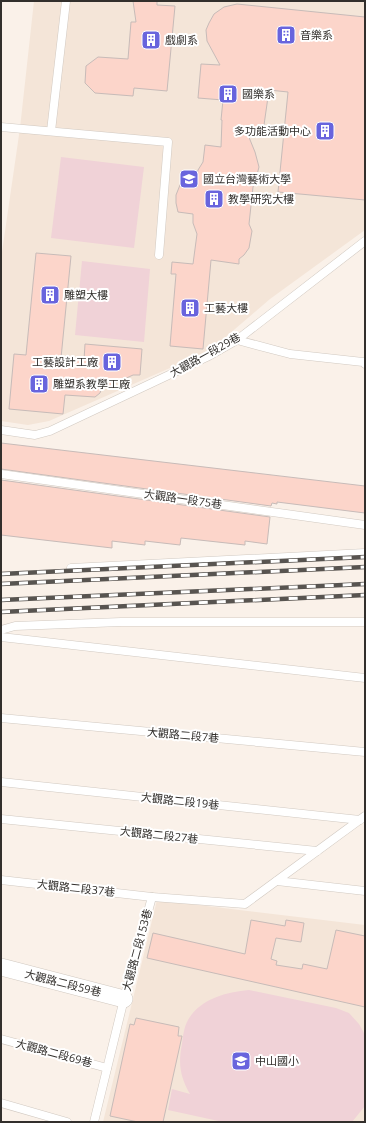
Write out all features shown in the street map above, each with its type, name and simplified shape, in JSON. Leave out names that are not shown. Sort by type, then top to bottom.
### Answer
[{"type":"street","name":"大觀路二段59巷","points":[[1,967],[124,999]]},
{"type":"lane","points":[[51,131],[66,1]]},
{"type":"lane","points":[[1,126],[168,142],[159,255]]},
{"type":"lane","name":"大觀路一段29巷","points":[[1,430],[35,435],[50,431],[200,360],[237,340],[365,241]]},
{"type":"lane","points":[[237,340],[290,354],[363,362],[365,364]]},
{"type":"lane","name":"大觀路一段75巷","points":[[1,474],[365,525]]},
{"type":"lane","points":[[71,568],[365,553]]},
{"type":"lane","points":[[1,630],[15,626],[121,622],[365,622]]},
{"type":"lane","points":[[1,637],[365,678]]},
{"type":"lane","name":"大觀路二段7巷","points":[[1,718],[365,752]]},
{"type":"lane","name":"大觀路二段19巷","points":[[1,782],[363,819]]},
{"type":"lane","name":"大觀路二段27巷","points":[[1,819],[317,851]]},
{"type":"lane","name":"大觀路二段153巷","points":[[94,1122],[124,999],[152,897],[245,904],[363,819]]},
{"type":"lane","name":"大觀路二段37巷","points":[[1,880],[152,897]]},
{"type":"lane","points":[[278,881],[365,891]]},
{"type":"lane","name":"大觀路二段69巷","points":[[1,1039],[107,1068]]},
{"type":"lane","points":[[1,1103],[67,1122]]},
{"type":"shaded area","name":"國立台灣藝術大學","points":[[34,1],[365,1],[365,230],[270,299],[221,341],[202,354],[49,421],[28,425],[1,421],[1,259],[20,128]]},
{"type":"shaded area","points":[[61,157],[144,167],[134,248],[51,238]]},
{"type":"shaded area","points":[[82,261],[150,269],[144,342],[75,335]]},
{"type":"shaded area","name":"中山國小","points":[[157,900],[365,925],[365,1122],[103,1122]]},
{"type":"shaded area","points":[[249,990],[336,1008],[349,1013],[359,1024],[365,1035],[365,1106],[352,1122],[223,1122],[168,1110],[172,1089],[190,1094],[182,1076],[180,1064],[183,1035],[188,1020],[199,1007],[214,998]]},
{"type":"building","name":"戲劇系","points":[[133,1],[157,1],[157,5],[175,6],[167,91],[134,88],[133,96],[95,93],[85,83],[86,66],[98,57],[128,59],[131,22],[136,22]]},
{"type":"building","points":[[237,4],[365,17],[365,200],[278,192],[288,92],[269,90],[263,132],[246,130],[259,167],[253,187],[249,224],[252,231],[249,248],[239,259],[239,264],[211,260],[203,349],[170,346],[176,274],[171,274],[172,262],[193,264],[197,234],[193,223],[193,214],[178,212],[176,195],[182,180],[196,180],[198,170],[203,162],[205,145],[221,147],[223,100],[198,98],[201,64],[220,65],[207,41],[206,30],[214,14],[224,7]]},
{"type":"building","points":[[36,253],[71,256],[61,358],[84,360],[85,344],[142,349],[140,375],[133,375],[101,390],[95,397],[65,395],[63,414],[9,409],[14,354],[26,355]]},
{"type":"building","points":[[1,443],[365,486],[365,513],[277,502],[277,504],[272,503],[271,506],[1,469]]},
{"type":"building","points":[[1,480],[270,517],[267,544],[245,541],[245,545],[181,538],[180,545],[145,541],[145,545],[112,541],[112,548],[1,535]]},
{"type":"building","points":[[251,920],[285,926],[286,920],[304,923],[301,942],[276,938],[271,959],[277,961],[276,965],[302,969],[303,964],[327,969],[336,930],[365,936],[365,1007],[147,958],[153,933],[245,954]]},
{"type":"building","points":[[136,1018],[179,1027],[178,1036],[182,1036],[163,1122],[138,1122],[110,1116],[130,1024],[134,1025]]},
{"type":"railway","points":[[1,574],[365,557]]},
{"type":"railway","points":[[1,584],[365,567]]},
{"type":"railway","points":[[1,600],[365,584]]},
{"type":"railway","points":[[1,612],[365,595]]},
{"type":"place","name":"音樂系","points":[[286,35]]},
{"type":"place","name":"戲劇系","points":[[151,40]]},
{"type":"place","name":"國樂系","points":[[228,94]]},
{"type":"place","name":"多功能活動中心","points":[[325,131]]},
{"type":"place","name":"國立台灣藝術大學","points":[[189,179]]},
{"type":"place","name":"教學研究大樓","points":[[214,199]]},
{"type":"place","name":"雕塑大樓","points":[[50,295]]},
{"type":"place","name":"工藝大樓","points":[[190,308]]},
{"type":"place","name":"工藝設計工廠","points":[[112,362]]},
{"type":"place","name":"雕塑系教學工廠","points":[[39,384]]},
{"type":"place","name":"中山國小","points":[[241,1061]]}]
